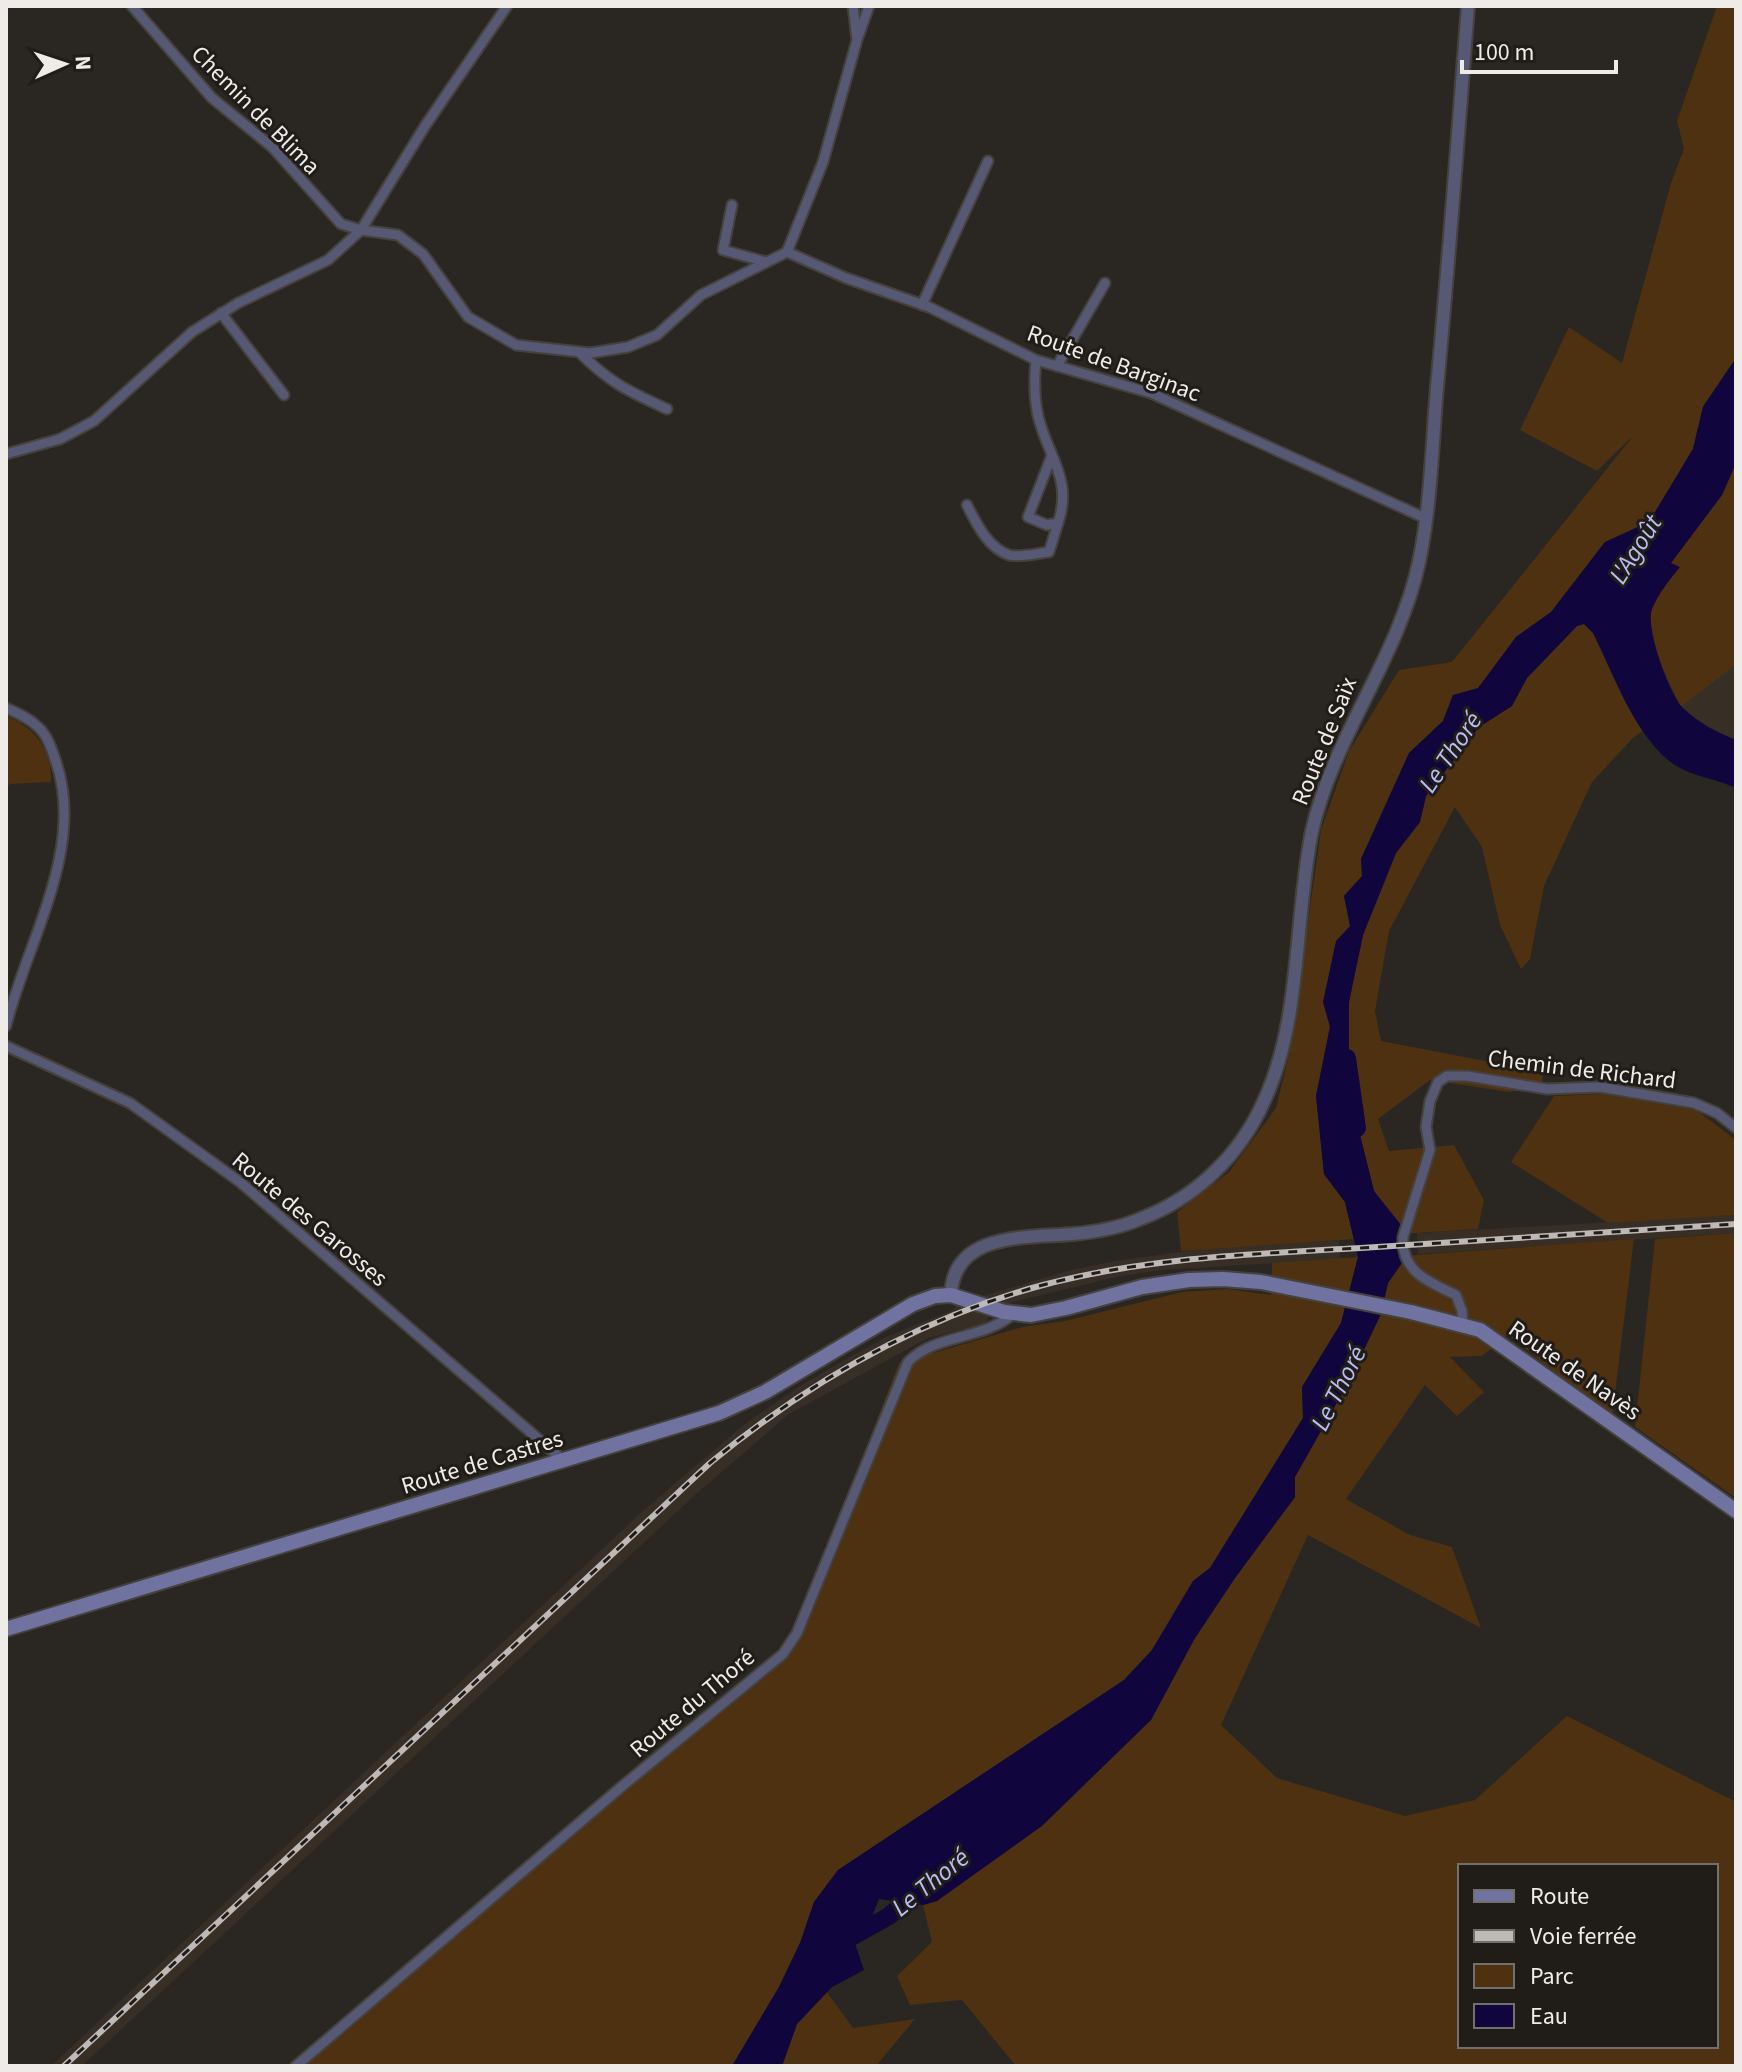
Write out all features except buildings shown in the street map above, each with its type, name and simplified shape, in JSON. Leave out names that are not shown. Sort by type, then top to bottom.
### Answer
[{"type":"main road","name":"Route de Navès","points":[[1013,1314],[1046,1313],[1142,1287],[1206,1278],[1261,1282],[1324,1293],[1480,1330],[1736,1511]]},
{"type":"main road","points":[[951,1295],[1013,1314]]},
{"type":"main road","name":"Route de Castres","points":[[6,1629],[564,1461],[742,1403],[897,1312],[925,1300],[951,1295]]},
{"type":"street","name":"Chemin de Blima","points":[[132,6],[212,98],[272,147],[341,224],[361,230]]},
{"type":"street","points":[[6,454],[60,439],[94,421],[192,332],[221,313],[328,260],[361,230],[425,126],[507,6]]},
{"type":"street","points":[[853,6],[857,40]]},
{"type":"street","points":[[361,230],[398,235],[423,254],[468,317],[516,345],[590,353],[628,347],[657,335],[701,295],[787,252],[823,162],[869,6]]},
{"type":"street","name":"Route de Saïx","points":[[951,1295],[963,1262],[990,1243],[1025,1236],[1094,1232],[1142,1219],[1194,1190],[1227,1160],[1254,1123],[1271,1087],[1284,1045],[1307,863],[1320,801],[1410,595],[1419,562],[1468,6]]},
{"type":"street","points":[[922,305],[988,161]]},
{"type":"street","points":[[732,205],[723,250],[766,262]]},
{"type":"street","name":"Route de Barginac","points":[[787,252],[846,278],[922,305],[1036,360],[1151,393],[1425,518]]},
{"type":"street","points":[[1057,366],[1105,283]]},
{"type":"street","points":[[221,313],[284,395]]},
{"type":"street","points":[[579,352],[603,376],[628,392],[667,409]]},
{"type":"street","points":[[967,505],[992,544],[1011,556],[1049,552],[1065,504],[1064,486],[1038,416],[1034,385],[1036,360]]},
{"type":"street","points":[[1052,455],[1028,517],[1047,525],[1058,523]]},
{"type":"street","points":[[6,708],[38,727],[47,738],[60,771],[65,804],[62,845],[6,1026]]},
{"type":"street","name":"Route des Garosses","points":[[6,1046],[130,1103],[240,1182],[564,1461]]},
{"type":"street","name":"Chemin de Richard","points":[[1463,1326],[1456,1295],[1420,1278],[1409,1265],[1403,1249],[1403,1237],[1430,1150],[1426,1127],[1430,1101],[1438,1082],[1447,1076],[1467,1076],[1547,1089],[1600,1087],[1706,1107],[1736,1128]]},
{"type":"street","name":"Route du Thoré","points":[[296,2066],[620,1788],[783,1654],[797,1633],[908,1362],[924,1350],[986,1331],[1013,1314]]},
{"type":"shaded area","points":[[1736,496],[1736,740],[1713,731],[1681,707]]},
{"type":"shaded area","points":[[1736,1215],[1736,1233],[1418,1254],[1417,1233]]},
{"type":"shaded area","points":[[1339,1240],[1340,1259],[1161,1270],[1116,1277],[1000,1305],[983,1296],[1067,1271],[1115,1261],[1210,1248]]},
{"type":"shaded area","points":[[957,1303],[969,1305],[989,1316],[985,1324],[928,1338],[789,1414],[694,1496],[82,2066],[51,2066],[645,1509],[746,1423],[841,1362],[886,1337],[953,1310]]},
{"type":"green space","points":[[1717,6],[1736,6],[1736,358],[1703,406],[1693,449],[1649,522],[1605,542],[1551,612],[1516,637],[1478,689],[1453,695],[1443,721],[1409,753],[1361,859],[1362,876],[1344,896],[1350,926],[1323,1002],[1330,1026],[1316,1096],[1324,1174],[1345,1202],[1354,1239],[1181,1251],[1177,1212],[1229,1172],[1276,1108],[1289,1055],[1321,830],[1349,751],[1399,670],[1452,662],[1634,435],[1597,471],[1520,430],[1569,327],[1622,363],[1671,183],[1684,149],[1677,121]]},
{"type":"green space","points":[[1736,463],[1736,664],[1681,707],[1655,645],[1651,632],[1651,610],[1679,567],[1670,564],[1722,495]]},
{"type":"green space","points":[[1584,624],[1593,633],[1644,730],[1592,782],[1544,886],[1530,959],[1521,969],[1500,925],[1482,847],[1455,807],[1389,931],[1375,1011],[1381,1041],[1543,1072],[1542,1086],[1509,1092],[1430,1080],[1378,1119],[1389,1151],[1454,1145],[1484,1200],[1478,1229],[1401,1234],[1374,1191],[1349,1091],[1349,1002],[1363,935],[1396,853],[1420,822],[1426,796],[1479,727],[1512,706],[1527,678],[1577,626]]},
{"type":"green space","points":[[6,716],[26,727],[40,742],[49,760],[51,782],[10,784],[6,787]]},
{"type":"green space","points":[[1603,1094],[1696,1110],[1736,1140],[1736,1215],[1608,1223],[1511,1162],[1554,1096]]},
{"type":"green space","points":[[1736,1233],[1736,1498],[1635,1427],[1655,1239]]},
{"type":"green space","points":[[1634,1239],[1612,1418],[1508,1335],[1482,1356],[1450,1357],[1484,1392],[1457,1416],[1425,1385],[1346,1499],[1410,1535],[1452,1547],[1481,1628],[1308,1535],[1221,1725],[1277,1778],[1405,1816],[1475,1800],[1567,1716],[1736,1802],[1736,2066],[1016,2066],[962,2000],[910,2005],[897,1976],[932,1942],[923,1905],[937,1901],[1151,1720],[1195,1638],[1295,1497],[1295,1477],[1348,1383],[1381,1314],[1388,1283],[1402,1263],[1402,1256]]},
{"type":"green space","points":[[1358,1257],[1341,1323],[1302,1387],[1303,1418],[1210,1568],[1193,1581],[1152,1650],[1124,1680],[838,1870],[814,1902],[800,1943],[779,1987],[732,2066],[286,2066],[773,1662],[793,1638],[899,1363],[1022,1327],[1065,1321],[1182,1292],[1227,1289],[1271,1295],[1272,1263]]},
{"type":"green space","points":[[827,1992],[853,2028],[915,2019],[876,2066],[782,2066],[797,2024]]},
{"type":"water","name":"L'Agoût","points":[[1736,358],[1736,463],[1722,495],[1671,563],[1680,567],[1658,598],[1651,618],[1660,660],[1677,700],[1701,723],[1736,740],[1736,788],[1684,770],[1655,747],[1634,717],[1593,633],[1584,624],[1577,626],[1527,678],[1512,706],[1479,727],[1426,796],[1420,822],[1396,853],[1363,935],[1349,1002],[1349,1091],[1374,1191],[1401,1225],[1402,1263],[1388,1283],[1381,1314],[1348,1383],[1295,1477],[1295,1497],[1195,1638],[1151,1720],[1042,1826],[937,1901],[923,1905],[879,1899],[869,1924],[850,1929],[864,1970],[832,1987],[797,2024],[782,2066],[732,2066],[779,1987],[800,1943],[814,1902],[838,1870],[1124,1680],[1152,1650],[1193,1581],[1210,1568],[1303,1418],[1302,1387],[1341,1323],[1358,1257],[1345,1202],[1324,1174],[1316,1096],[1330,1027],[1323,1002],[1336,941],[1350,926],[1344,896],[1362,876],[1361,859],[1409,753],[1443,721],[1453,695],[1478,688],[1516,637],[1551,612],[1605,542],[1649,522],[1693,449],[1703,407]]},
{"type":"waterway","name":"Le Thoré","points":[[1347,1058],[1357,1128]]},
{"type":"waterway","name":"Le Thoré","points":[[836,1953],[848,1939],[889,1916],[924,1887]]},
{"type":"railway","points":[[64,2066],[710,1463],[746,1434],[822,1382],[902,1338],[987,1302],[1032,1288],[1154,1264],[1237,1255],[1736,1224]]}]
